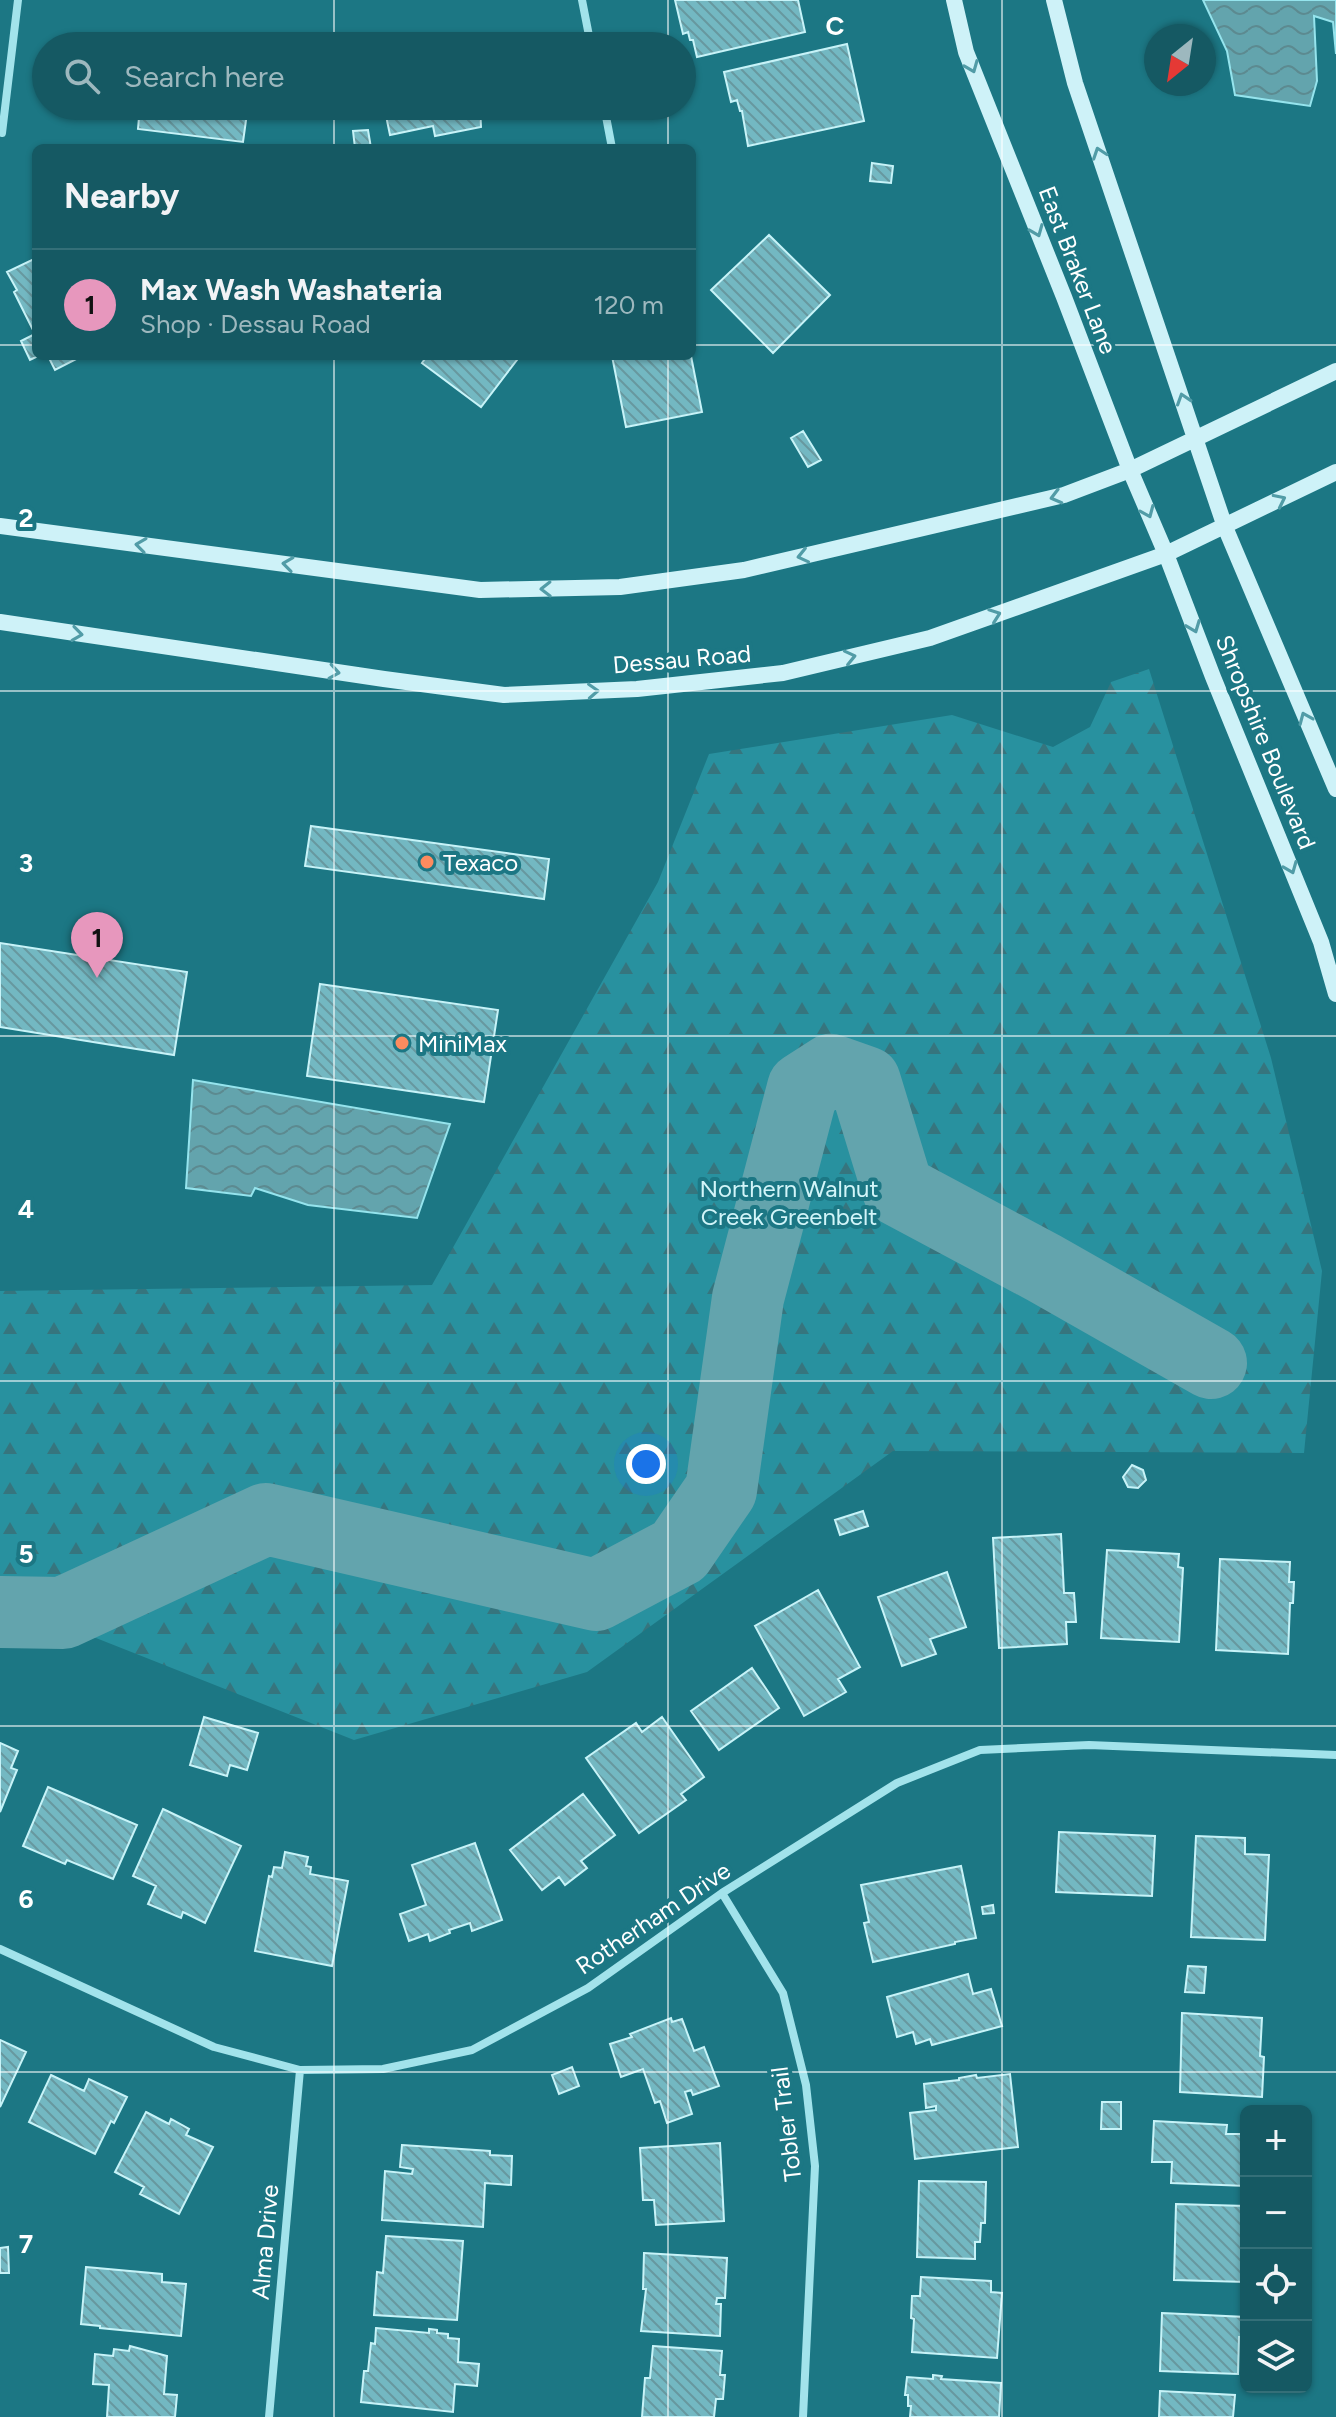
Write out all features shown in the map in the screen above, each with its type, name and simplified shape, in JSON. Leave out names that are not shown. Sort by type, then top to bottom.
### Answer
[{"type":"main road","name":"East Braker Lane","points":[[954,0],[966,52],[1166,554]]},
{"type":"main road","points":[[1054,0],[1075,83],[1225,527]]},
{"type":"main road","points":[[0,526],[480,590],[620,587],[744,570],[1064,495],[1130,470],[1336,371]]},
{"type":"main road","name":"Dessau Road","points":[[0,622],[504,695],[637,689],[783,673],[930,638],[1166,554],[1336,472]]},
{"type":"main road","name":"Shropshire Boulevard","points":[[1225,527],[1336,789]]},
{"type":"main road","name":"Shropshire Boulevard","points":[[1166,554],[1321,942],[1336,994]]},
{"type":"street","points":[[2,133],[18,0]]},
{"type":"street","points":[[582,0],[588,32]]},
{"type":"street","points":[[607,120],[611,144]]},
{"type":"street","name":"Rotherham Drive","points":[[0,1949],[214,2047],[300,2070],[383,2069],[472,2050],[588,1988],[722,1893],[897,1783],[980,1750],[1089,1745],[1336,1755]]},
{"type":"street","name":"Tobler Trail","points":[[722,1893],[783,1993],[806,2085],[815,2166],[803,2417]]},
{"type":"street","name":"Alma Drive","points":[[269,2417],[300,2070]]},
{"type":"green space","name":"Northern Walnut Creek Greenbelt","points":[[1149,669],[1271,1058],[1322,1271],[1304,1453],[893,1451],[587,1672],[354,1740],[96,1638],[0,1621],[0,1291],[432,1285],[658,882],[709,754],[952,715],[1053,747],[1090,727],[1111,682]]},
{"type":"water","points":[[1203,0],[1336,0],[1336,54],[1333,22],[1314,16],[1317,81],[1310,106],[1235,95],[1227,51]]},
{"type":"water","points":[[193,1080],[450,1124],[417,1218],[308,1205],[255,1188],[251,1196],[186,1188]]},
{"type":"building","points":[[675,0],[798,0],[805,32],[697,57],[696,32],[683,32]]},
{"type":"building","points":[[847,44],[864,121],[748,146],[742,111],[737,100],[731,102],[724,72]]},
{"type":"building","points":[[139,120],[246,120],[243,142],[138,129]]},
{"type":"building","points":[[387,120],[481,120],[481,127],[435,136],[433,126],[390,135]]},
{"type":"building","points":[[368,130],[370,144],[355,144],[353,131]]},
{"type":"building","points":[[872,163],[893,166],[891,183],[870,181]]},
{"type":"building","points":[[769,235],[830,295],[773,353],[711,290]]},
{"type":"building","points":[[32,260],[32,328],[14,292],[17,290],[7,272]]},
{"type":"building","points":[[32,336],[32,359],[30,360],[21,341]]},
{"type":"building","points":[[50,360],[74,360],[55,370]]},
{"type":"building","points":[[424,360],[517,360],[481,407],[422,363]]},
{"type":"building","points":[[613,360],[692,360],[702,412],[626,427]]},
{"type":"building","points":[[803,431],[821,460],[808,467],[791,438]]},
{"type":"building","name":"Texaco","points":[[311,826],[549,859],[544,899],[305,866]]},
{"type":"building","points":[[0,943],[187,972],[174,1055],[0,1027]]},
{"type":"building","name":"MiniMax","points":[[320,984],[498,1010],[484,1102],[307,1076]]},
{"type":"building","points":[[1132,1465],[1143,1470],[1146,1480],[1138,1488],[1128,1487],[1123,1477]]},
{"type":"building","points":[[863,1511],[868,1526],[840,1535],[835,1520]]},
{"type":"building","points":[[1061,1534],[1064,1593],[1074,1593],[1076,1622],[1066,1622],[1067,1644],[999,1648],[993,1538]]},
{"type":"building","points":[[1107,1550],[1179,1554],[1178,1567],[1183,1568],[1179,1642],[1101,1638]]},
{"type":"building","points":[[1220,1559],[1290,1562],[1289,1582],[1294,1582],[1288,1654],[1216,1650]]},
{"type":"building","points":[[947,1572],[966,1627],[930,1639],[936,1654],[902,1666],[878,1597]]},
{"type":"building","points":[[818,1590],[860,1667],[838,1679],[846,1692],[804,1716],[755,1626]]},
{"type":"building","points":[[752,1668],[779,1708],[719,1750],[691,1711]]},
{"type":"building","points":[[204,1717],[258,1733],[247,1770],[230,1765],[227,1776],[190,1765]]},
{"type":"building","points":[[662,1717],[704,1777],[681,1794],[686,1800],[639,1833],[586,1758],[636,1723],[642,1732]]},
{"type":"building","points":[[0,1743],[18,1751],[11,1768],[17,1770],[0,1812]]},
{"type":"building","points":[[48,1787],[137,1825],[113,1879],[67,1860],[65,1864],[23,1846]]},
{"type":"building","points":[[583,1794],[615,1835],[581,1861],[587,1868],[565,1885],[559,1877],[542,1890],[510,1850]]},
{"type":"building","points":[[163,1809],[241,1846],[205,1923],[183,1912],[181,1918],[148,1904],[156,1886],[133,1876]]},
{"type":"building","points":[[1059,1832],[1155,1836],[1152,1896],[1056,1892]]},
{"type":"building","points":[[1196,1836],[1245,1838],[1245,1854],[1269,1855],[1265,1940],[1191,1937]]},
{"type":"building","points":[[475,1843],[502,1920],[472,1931],[470,1923],[430,1941],[428,1934],[409,1941],[400,1914],[426,1905],[412,1865]]},
{"type":"building","points":[[285,1852],[308,1857],[306,1866],[311,1867],[310,1874],[348,1881],[332,1966],[255,1951],[269,1876],[272,1877],[274,1867],[282,1868]]},
{"type":"building","points":[[961,1866],[976,1938],[873,1962],[864,1923],[869,1922],[861,1885]]},
{"type":"building","points":[[993,1905],[994,1913],[983,1914],[982,1907]]},
{"type":"building","points":[[1188,1966],[1206,1967],[1204,1993],[1185,1992]]},
{"type":"building","points":[[968,1974],[973,1994],[991,1989],[1002,2026],[932,2045],[930,2039],[916,2044],[913,2032],[897,2037],[887,1997]]},
{"type":"building","points":[[1182,2013],[1262,2018],[1262,2097],[1180,2092]]},
{"type":"building","points":[[671,2018],[672,2022],[682,2019],[694,2051],[704,2047],[719,2086],[693,2095],[691,2090],[685,2092],[692,2114],[667,2123],[660,2101],[655,2103],[643,2069],[621,2077],[610,2044]]},
{"type":"building","points":[[0,2040],[26,2052],[0,2107]]},
{"type":"building","points":[[572,2067],[579,2086],[559,2094],[552,2075]]},
{"type":"building","points":[[1010,2074],[1018,2147],[915,2159],[910,2113],[936,2110],[936,2106],[926,2108],[924,2084],[976,2075],[977,2078]]},
{"type":"building","points":[[51,2075],[84,2091],[89,2079],[127,2097],[95,2154],[29,2122]]},
{"type":"building","points":[[1102,2102],[1121,2102],[1121,2129],[1101,2129]]},
{"type":"building","points":[[146,2112],[169,2124],[171,2119],[189,2129],[186,2135],[213,2147],[179,2214],[140,2194],[144,2187],[115,2172]]},
{"type":"building","points":[[1154,2121],[1227,2125],[1226,2134],[1240,2134],[1240,2186],[1171,2183],[1172,2162],[1152,2162]]},
{"type":"building","points":[[720,2143],[724,2221],[656,2225],[654,2200],[643,2200],[640,2148]]},
{"type":"building","points":[[402,2145],[490,2151],[490,2155],[512,2156],[511,2185],[485,2183],[483,2227],[382,2220],[385,2171],[412,2174],[413,2169],[400,2167]]},
{"type":"building","points":[[919,2181],[986,2182],[985,2223],[981,2223],[980,2242],[975,2242],[975,2259],[917,2257]]},
{"type":"building","points":[[1176,2204],[1240,2206],[1240,2282],[1174,2280]]},
{"type":"building","points":[[386,2236],[463,2241],[457,2320],[374,2315],[377,2272],[383,2273]]},
{"type":"building","points":[[8,2247],[9,2273],[0,2273],[0,2248]]},
{"type":"building","points":[[644,2253],[727,2258],[725,2298],[717,2298],[716,2304],[721,2304],[720,2336],[641,2331],[646,2289],[643,2289]]},
{"type":"building","points":[[86,2267],[162,2274],[162,2282],[186,2284],[181,2336],[81,2324]]},
{"type":"building","points":[[921,2277],[991,2281],[991,2292],[1002,2293],[997,2358],[912,2352],[912,2296],[920,2296]]},
{"type":"building","points":[[1162,2313],[1240,2317],[1238,2374],[1160,2371]]},
{"type":"building","points":[[376,2328],[429,2333],[429,2329],[437,2330],[437,2333],[448,2334],[448,2338],[459,2339],[458,2362],[479,2364],[477,2386],[455,2384],[453,2412],[361,2402],[364,2371],[368,2371]]},
{"type":"building","points":[[130,2346],[167,2356],[164,2394],[177,2395],[175,2417],[107,2417],[109,2385],[93,2384],[95,2354],[113,2356],[114,2349],[129,2351]]},
{"type":"building","points":[[653,2346],[722,2351],[720,2375],[725,2375],[723,2399],[716,2399],[714,2417],[642,2417],[645,2378],[650,2378]]},
{"type":"building","points":[[933,2375],[942,2376],[941,2379],[1001,2383],[999,2417],[910,2417],[911,2406],[908,2406],[908,2395],[905,2395],[907,2377],[933,2379]]},
{"type":"building","points":[[1160,2391],[1235,2395],[1233,2417],[1159,2417]]},
{"type":"waterway","points":[[0,1612],[63,1613],[266,1519],[596,1595],[679,1551],[721,1490],[748,1298],[803,1088],[831,1070],[865,1082],[898,1190],[1211,1363]]},
{"type":"place","name":"Texaco","points":[[427,862]]},
{"type":"place","name":"Max Wash Washateria","points":[[97,978]]},
{"type":"place","name":"MiniMax","points":[[402,1043]]}]
